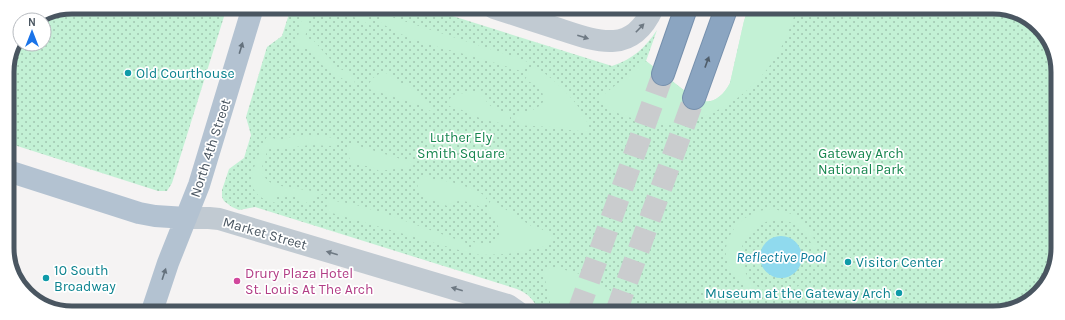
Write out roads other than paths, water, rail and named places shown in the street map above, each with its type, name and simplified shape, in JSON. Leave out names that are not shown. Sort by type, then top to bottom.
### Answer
[{"type":"highway","points":[[662,74],[684,14]]},
{"type":"highway","points":[[694,98],[724,14]]},
{"type":"main road","name":"North 4th Street","points":[[154,306],[168,263],[199,185],[252,14]]},
{"type":"main road","name":"Market Street","points":[[14,173],[155,216],[186,218]]},
{"type":"street","points":[[512,14],[588,39],[602,42],[621,41],[632,36],[648,20],[650,14]]},
{"type":"street","name":"Market Street","points":[[186,218],[219,219],[494,300],[509,306]]},
{"type":"water","name":"Reflective Pool","points":[[781,236],[796,242],[802,257],[796,272],[781,278],[766,272],[760,257],[766,242]]},
{"type":"tunnel","points":[[580,306],[663,74]]},
{"type":"tunnel","points":[[618,306],[694,98]]},
{"type":"place","name":"Old Courthouse","points":[[128,73]]},
{"type":"place","name":"Visitor Center","points":[[848,262]]},
{"type":"place","name":"10 South Broadway","points":[[46,278]]},
{"type":"place","name":"Drury Plaza Hotel St. Louis At The Arch","points":[[237,281]]},
{"type":"place","name":"Museum at the Gateway Arch","points":[[899,293]]},
{"type":"park label","name":"Luther Ely Smith Square","points":[[461,146]]},
{"type":"park label","name":"Gateway Arch National Park","points":[[861,162]]}]
